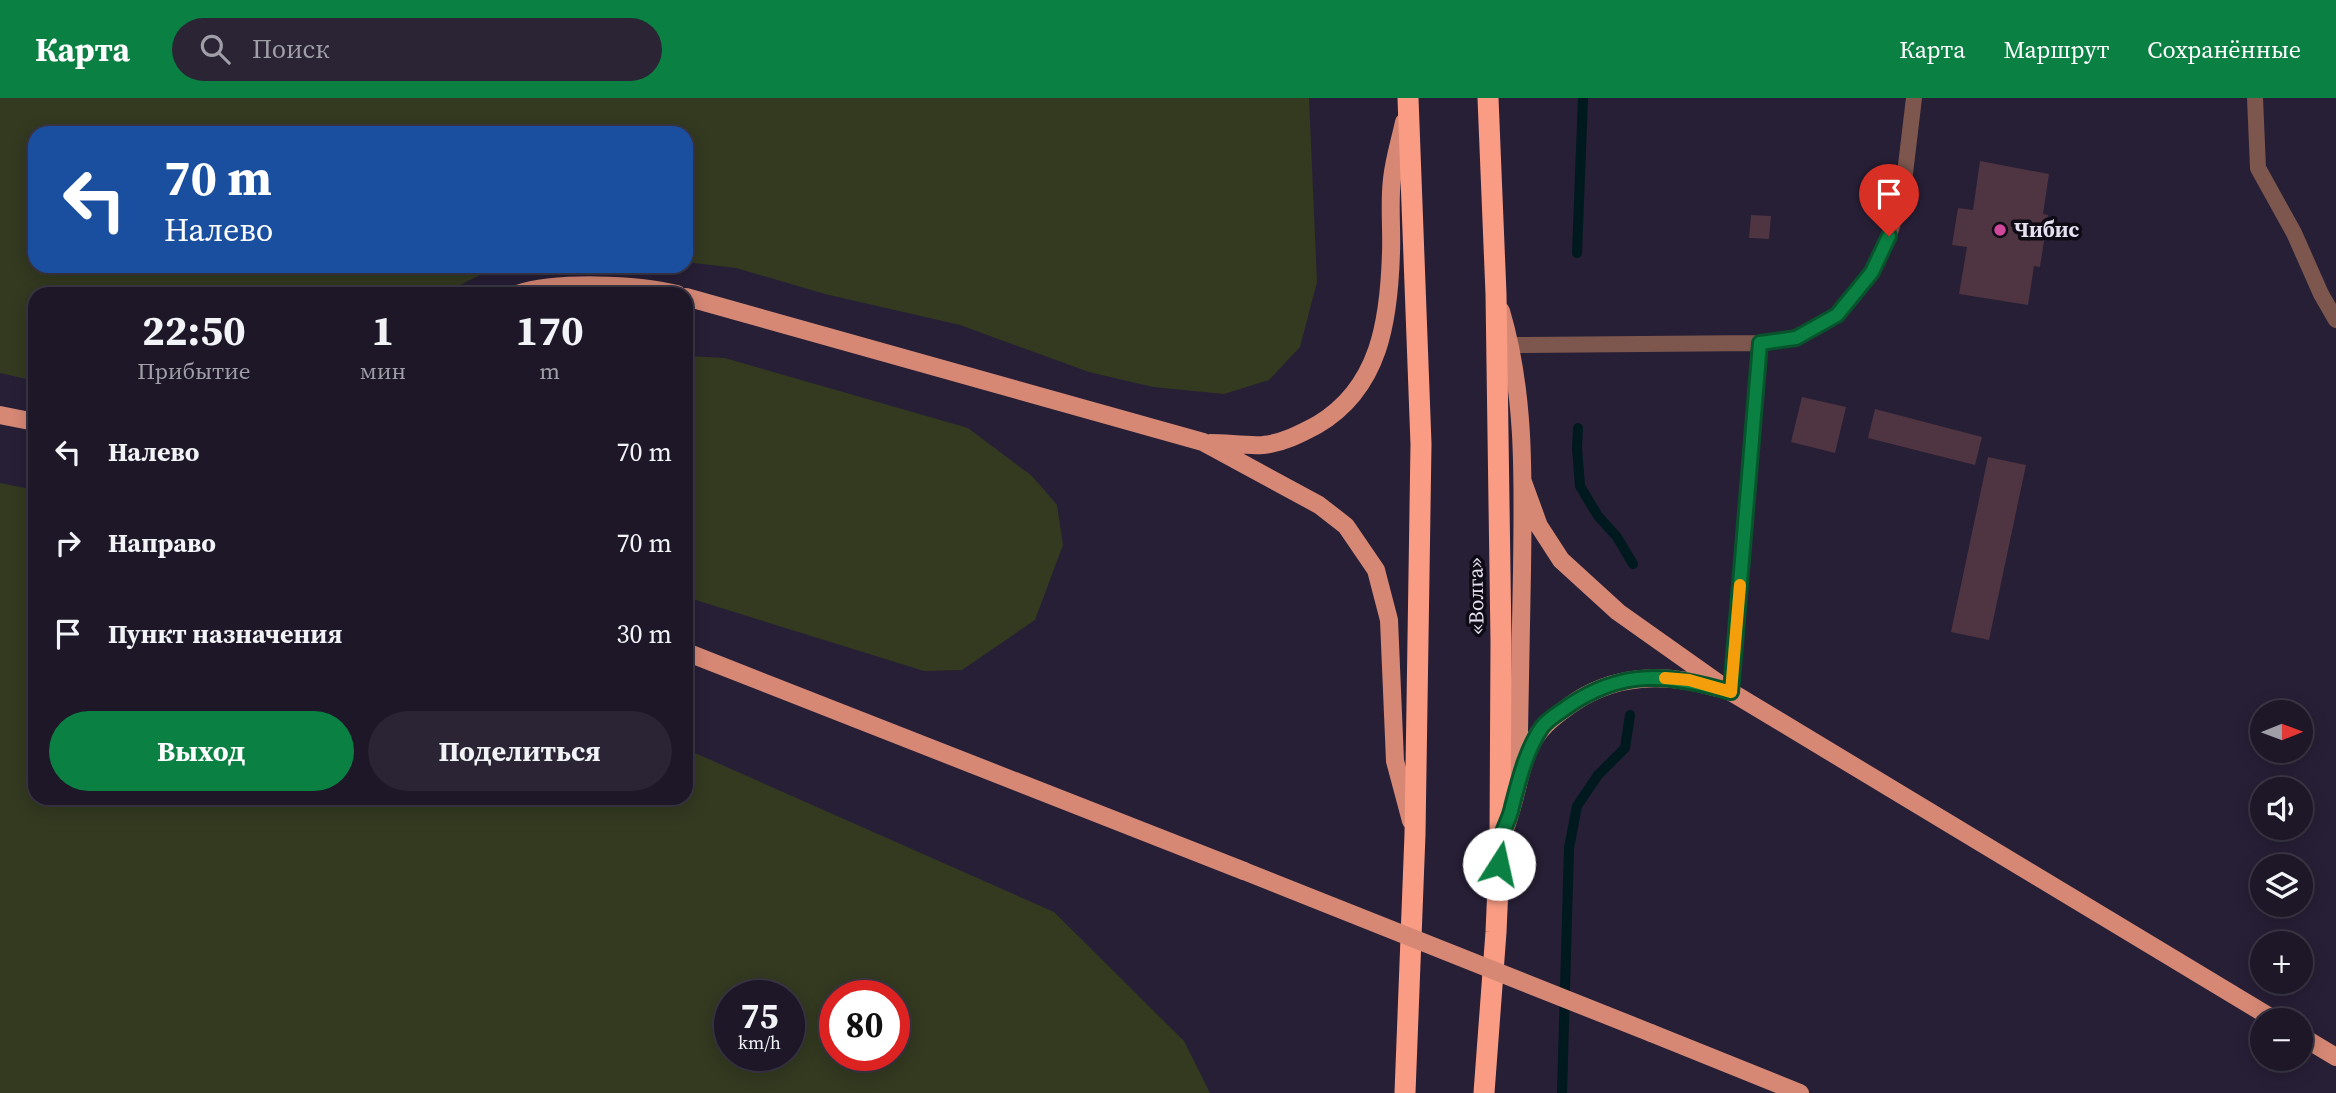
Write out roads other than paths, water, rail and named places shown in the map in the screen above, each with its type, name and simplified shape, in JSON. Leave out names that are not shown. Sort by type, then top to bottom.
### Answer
[{"type":"highway","name":"«Волга»","points":[[1484,1093],[1500,841],[1501,642],[1496,294],[1488,98]]},
{"type":"highway","points":[[1405,1093],[1415,834],[1421,444],[1408,99]]},
{"type":"main road","points":[[1203,442],[1261,445],[1281,442],[1332,416],[1348,403],[1361,387],[1383,331],[1391,253],[1392,180],[1408,99]]},
{"type":"main road","points":[[570,287],[624,287]]},
{"type":"main road","points":[[1496,294],[1511,345],[1520,398],[1523,482],[1518,785]]},
{"type":"main road","points":[[693,299],[1203,442],[1320,505],[1346,526],[1376,569],[1389,620],[1395,761],[1415,834]]},
{"type":"main road","points":[[0,415],[28,421]]},
{"type":"main road","points":[[1523,482],[1539,526],[1561,560],[1618,612],[1731,692],[2255,1008]]},
{"type":"main road","points":[[693,655],[1800,1093]]},
{"type":"main road","points":[[1500,841],[1510,820],[1529,749],[1544,724],[1578,699],[1599,688],[1622,681],[1658,677],[1689,680],[1731,692]]},
{"type":"main road","points":[[2313,1043],[2336,1057]]},
{"type":"lane","points":[[1511,345],[1760,343],[1796,338],[1837,315],[1872,272],[1889,236],[1903,190],[1913,98]]},
{"type":"lane","points":[[2255,98],[2258,168],[2294,233],[2321,294],[2336,320]]},
{"type":"lane","points":[[1731,692],[1760,343]]},
{"type":"waterway","points":[[1577,253],[1583,98]]},
{"type":"waterway","points":[[1578,428],[1580,486],[1633,564]]},
{"type":"waterway","points":[[1562,1093],[1569,848],[1577,806],[1598,775],[1625,748],[1630,715]]},
{"type":"place","name":"Чибис","points":[[2000,230]]}]
